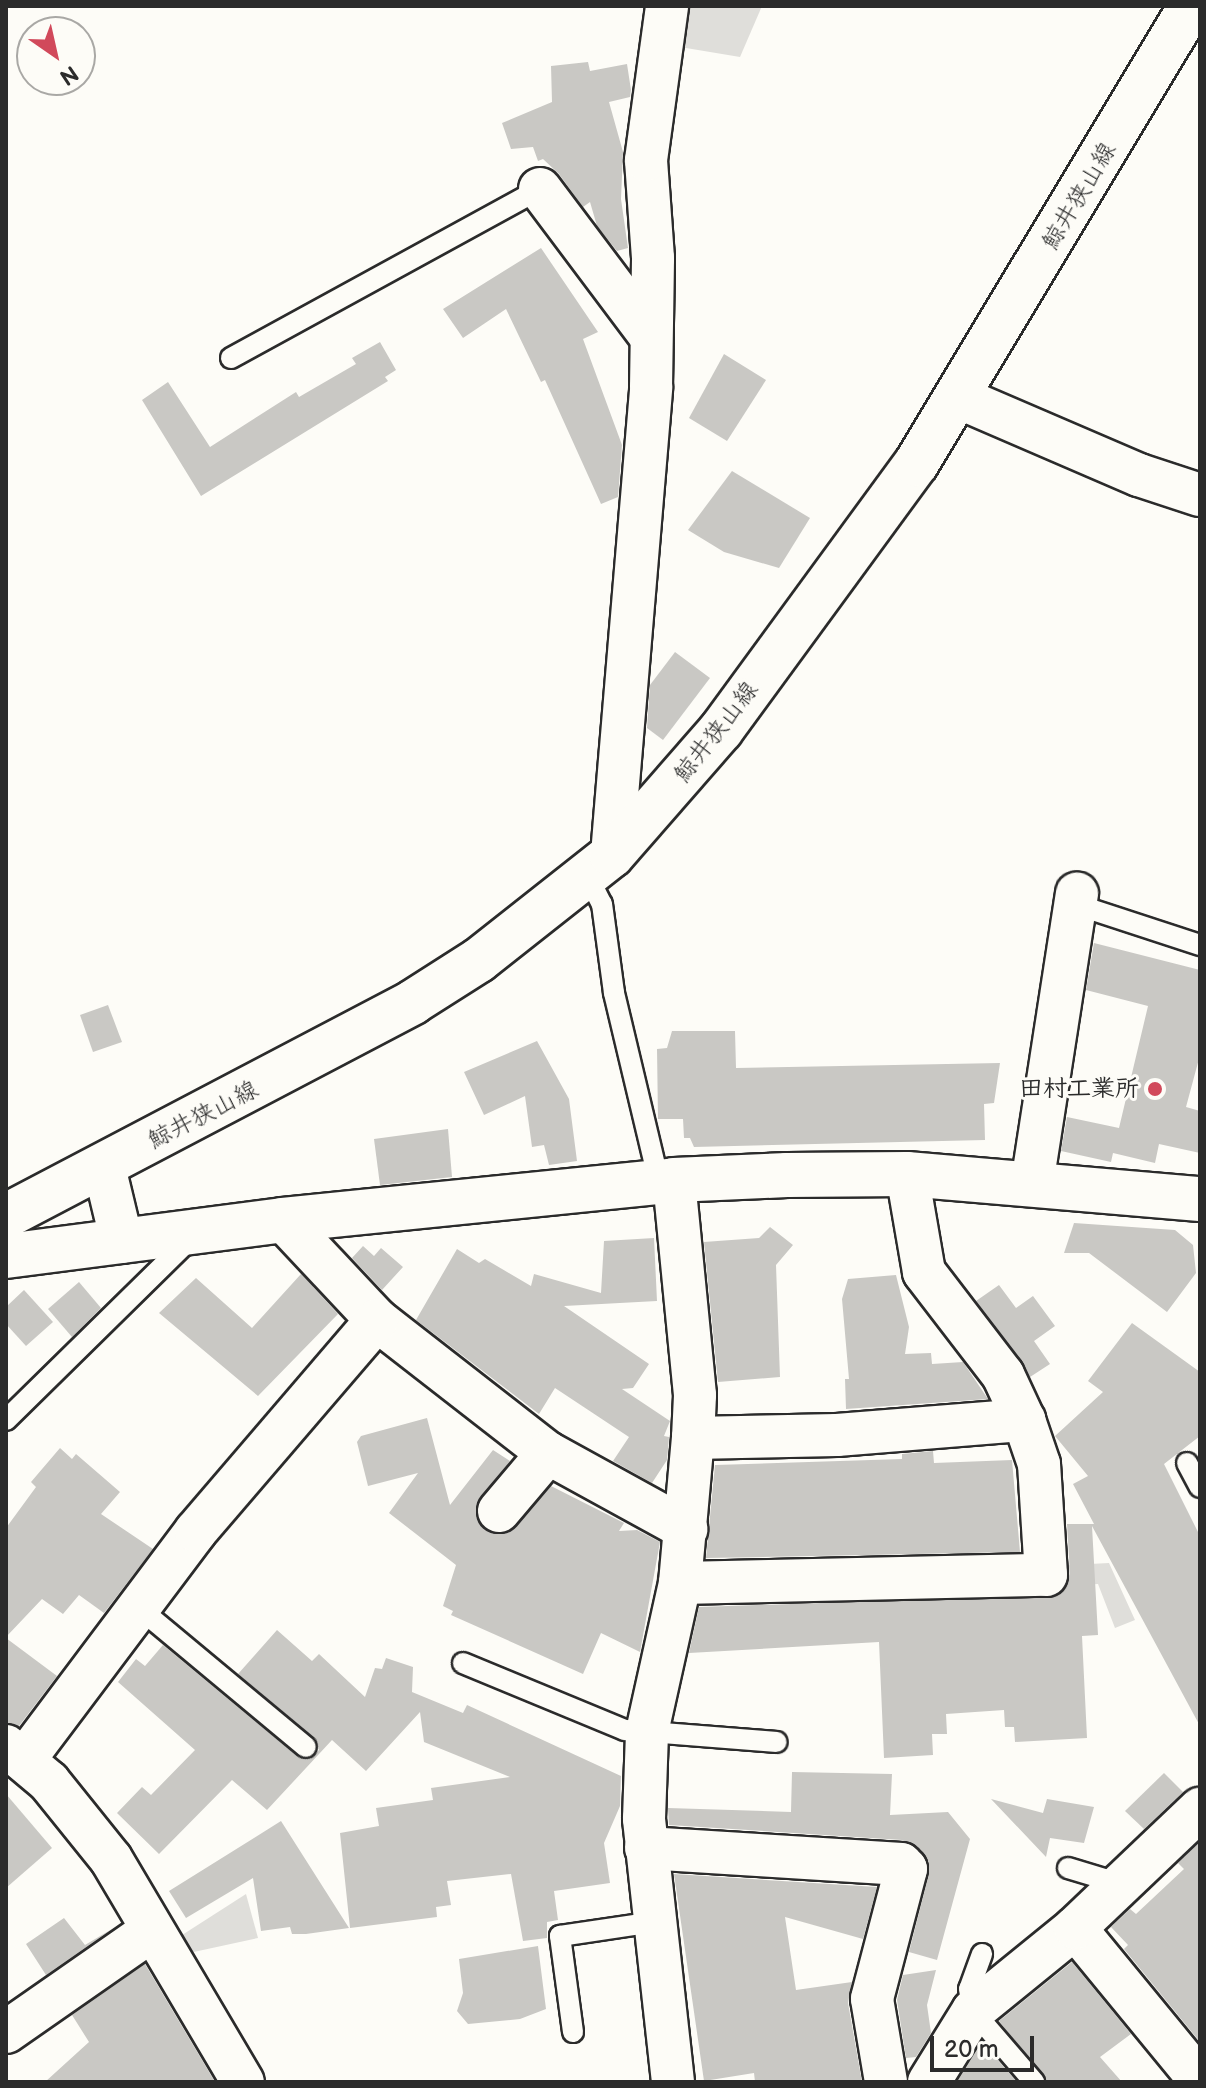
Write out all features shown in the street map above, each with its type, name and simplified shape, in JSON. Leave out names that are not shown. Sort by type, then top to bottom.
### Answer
[{"type":"main road","name":"鯨井狭山線","points":[[6,1216],[413,1002],[479,960],[600,866],[721,730],[960,398],[1189,27]]},
{"type":"main road","points":[[6,1256],[283,1220],[666,1181],[907,1174],[1200,1199]]},
{"type":"street","points":[[600,866],[651,337],[646,160],[667,6]]},
{"type":"street","points":[[540,189],[651,337]]},
{"type":"street","points":[[960,398],[1139,475],[1200,495]]},
{"type":"street","points":[[1032,1184],[1076,898]]},
{"type":"street","points":[[104,1167],[122,1242]]},
{"type":"street","points":[[680,1583],[1046,1575],[1039,1464],[1024,1420],[1003,1375],[924,1272],[907,1174]]},
{"type":"street","points":[[666,1181],[695,1395],[680,1583],[647,1732],[646,1848],[673,2082]]},
{"type":"street","points":[[283,1220],[377,1320],[548,1453],[686,1529]]},
{"type":"street","points":[[243,2082],[84,1822],[15,1753],[139,1608],[196,1531],[377,1320]]},
{"type":"street","points":[[693,1438],[837,1435],[1024,1420]]},
{"type":"street","points":[[499,1511],[548,1453]]},
{"type":"street","points":[[931,2081],[973,2011],[1075,1928],[1200,1809]]},
{"type":"street","points":[[646,1848],[901,1864],[906,1869],[872,1999],[886,2082]]},
{"type":"street","points":[[1075,1928],[1200,2080]]},
{"type":"street","points":[[6,2032],[152,1930]]},
{"type":"lane","points":[[231,358],[540,189]]},
{"type":"lane","points":[[600,866],[614,993],[666,1181]]},
{"type":"lane","points":[[1076,898],[1200,945]]},
{"type":"lane","points":[[6,1420],[196,1233]]},
{"type":"lane","points":[[1187,1463],[1200,1487]]},
{"type":"lane","points":[[139,1608],[306,1747]]},
{"type":"lane","points":[[463,1663],[625,1730],[777,1742]]},
{"type":"lane","points":[[1068,1868],[1121,1884]]},
{"type":"lane","points":[[573,2032],[560,1936],[655,1922]]},
{"type":"lane","points":[[982,1954],[969,1989],[973,2011],[1034,2082]]},
{"type":"shaded area","points":[[675,6],[762,6],[740,57],[668,45]]},
{"type":"shaded area","points":[[1109,1563],[1135,1620],[1115,1628],[1098,1584],[1052,1586],[1052,1566]]},
{"type":"shaded area","points":[[246,1894],[258,1938],[189,1953],[179,1937]]},
{"type":"building","points":[[588,62],[590,71],[627,64],[631,90],[630,97],[609,102],[623,152],[621,199],[628,248],[617,251],[597,226],[590,202],[583,207],[559,174],[543,159],[538,161],[533,147],[511,149],[502,123],[552,102],[551,66]]},
{"type":"building","points":[[541,248],[598,332],[583,339],[622,445],[618,497],[601,504],[545,380],[541,382],[506,309],[463,338],[443,309]]},
{"type":"building","points":[[380,342],[396,370],[385,377],[388,381],[201,496],[142,400],[168,382],[210,447],[296,392],[299,397],[356,364],[352,358]]},
{"type":"building","points":[[724,354],[766,380],[727,441],[689,418]]},
{"type":"building","points":[[732,471],[810,518],[779,568],[724,552],[688,530]]},
{"type":"building","points":[[675,652],[710,678],[663,740],[647,728],[650,685]]},
{"type":"building","points":[[1094,943],[1200,970],[1200,1055],[1186,1107],[1200,1111],[1200,1153],[1159,1144],[1155,1163],[1113,1153],[1111,1162],[1061,1151],[1067,1117],[1119,1128],[1148,1006],[1086,990]]},
{"type":"building","points":[[108,1005],[122,1042],[93,1052],[80,1015]]},
{"type":"building","points":[[672,1031],[735,1031],[736,1068],[1000,1063],[994,1103],[984,1104],[985,1140],[694,1147],[690,1138],[684,1138],[683,1119],[658,1119],[657,1049],[667,1048]]},
{"type":"building","points":[[537,1041],[569,1099],[577,1161],[549,1165],[544,1145],[532,1147],[525,1096],[484,1115],[464,1072]]},
{"type":"building","points":[[448,1129],[452,1177],[380,1185],[374,1139]]},
{"type":"building","points":[[1074,1223],[1175,1230],[1193,1245],[1196,1273],[1167,1312],[1089,1253],[1064,1253]]},
{"type":"building","points":[[770,1227],[793,1245],[776,1265],[780,1377],[718,1382],[704,1242],[759,1238]]},
{"type":"building","points":[[654,1238],[657,1301],[564,1306],[649,1364],[633,1388],[622,1389],[670,1421],[664,1436],[669,1437],[667,1460],[652,1483],[613,1461],[629,1437],[555,1388],[539,1414],[416,1320],[457,1249],[479,1263],[485,1259],[531,1286],[534,1274],[601,1293],[604,1241]]},
{"type":"building","points":[[363,1246],[374,1256],[381,1248],[403,1267],[382,1290],[352,1258]]},
{"type":"building","points":[[301,1274],[338,1314],[258,1396],[159,1313],[196,1278],[252,1328]]},
{"type":"building","points":[[896,1275],[909,1327],[905,1354],[931,1353],[932,1364],[963,1362],[988,1399],[846,1409],[845,1379],[849,1379],[842,1299],[848,1279]]},
{"type":"building","points":[[79,1282],[101,1308],[72,1337],[48,1309]]},
{"type":"building","points":[[999,1285],[1016,1308],[1033,1296],[1055,1326],[1034,1341],[1050,1364],[1030,1377],[976,1301]]},
{"type":"building","points":[[24,1290],[53,1322],[26,1346],[6,1324],[6,1307]]},
{"type":"building","points":[[1132,1323],[1200,1372],[1200,1436],[1164,1464],[1200,1536],[1200,1726],[1092,1526],[1098,1635],[1082,1636],[1087,1738],[1015,1742],[1014,1727],[1005,1727],[1004,1710],[946,1714],[947,1734],[932,1734],[933,1755],[884,1758],[879,1642],[689,1653],[699,1607],[1059,1595],[1070,1574],[1067,1524],[1094,1524],[1073,1484],[1088,1476],[1055,1436],[1103,1392],[1088,1381]]},
{"type":"building","points":[[427,1418],[450,1505],[493,1450],[510,1461],[476,1506],[484,1530],[508,1533],[551,1486],[624,1523],[619,1531],[637,1530],[660,1542],[640,1652],[601,1633],[583,1674],[451,1615],[453,1611],[443,1606],[456,1565],[389,1513],[418,1473],[368,1486],[357,1442],[361,1436]]},
{"type":"building","points":[[60,1448],[72,1459],[76,1454],[120,1492],[101,1514],[153,1549],[104,1613],[79,1595],[63,1614],[42,1599],[6,1637],[6,1528],[36,1487],[31,1482]]},
{"type":"building","points":[[933,1451],[934,1463],[1012,1460],[1020,1552],[706,1558],[715,1465],[902,1459],[902,1454]]},
{"type":"building","points":[[277,1630],[312,1661],[319,1654],[365,1697],[375,1668],[382,1669],[386,1658],[413,1667],[412,1692],[463,1713],[467,1705],[621,1776],[620,1806],[604,1843],[610,1883],[554,1891],[558,1920],[547,1922],[547,1938],[523,1941],[511,1874],[447,1881],[451,1905],[436,1907],[437,1917],[350,1928],[340,1833],[379,1826],[376,1808],[433,1800],[431,1788],[510,1777],[424,1742],[420,1712],[366,1771],[332,1740],[267,1810],[232,1780],[159,1854],[117,1813],[142,1787],[151,1795],[195,1750],[118,1682],[136,1659],[145,1666],[163,1645],[298,1757],[310,1759],[319,1750],[315,1738],[238,1674]]},
{"type":"building","points":[[6,1638],[57,1676],[19,1726],[6,1723]]},
{"type":"building","points":[[792,1772],[892,1774],[890,1815],[948,1812],[970,1839],[937,1960],[909,1952],[929,1874],[929,1862],[917,1846],[902,1840],[669,1825],[668,1808],[791,1812]]},
{"type":"building","points":[[1164,1773],[1183,1792],[1144,1829],[1125,1811]]},
{"type":"building","points":[[6,1794],[52,1848],[6,1888]]},
{"type":"building","points":[[991,1799],[1043,1813],[1047,1799],[1094,1807],[1084,1843],[1050,1838],[1046,1857]]},
{"type":"building","points":[[281,1821],[349,1928],[306,1934],[292,1934],[290,1927],[261,1931],[253,1878],[186,1918],[169,1891]]},
{"type":"building","points":[[1200,1842],[1200,2042],[1124,1949],[1128,1945],[1111,1927],[1130,1909],[1136,1914],[1184,1869],[1178,1863]]},
{"type":"building","points":[[674,1874],[877,1887],[863,1939],[785,1917],[796,1990],[852,1982],[848,2003],[862,2082],[755,2082],[754,2073],[704,2081]]},
{"type":"building","points":[[64,1918],[85,1945],[112,1929],[46,1975],[26,1944]]},
{"type":"building","points":[[538,1946],[546,2009],[520,2019],[468,2024],[457,2011],[463,1993],[459,1959]]},
{"type":"building","points":[[1072,1962],[1131,2034],[1100,2057],[1122,2082],[1047,2082],[999,2021]]},
{"type":"building","points":[[145,1964],[215,2082],[45,2082],[89,2042],[72,2015]]},
{"type":"building","points":[[936,1970],[927,2005],[931,2033],[916,2057],[906,2058],[897,2000],[903,1975]]},
{"type":"building","points":[[982,2042],[1017,2082],[957,2082]]},
{"type":"place","name":"田村工業所","points":[[1155,1089]]}]
